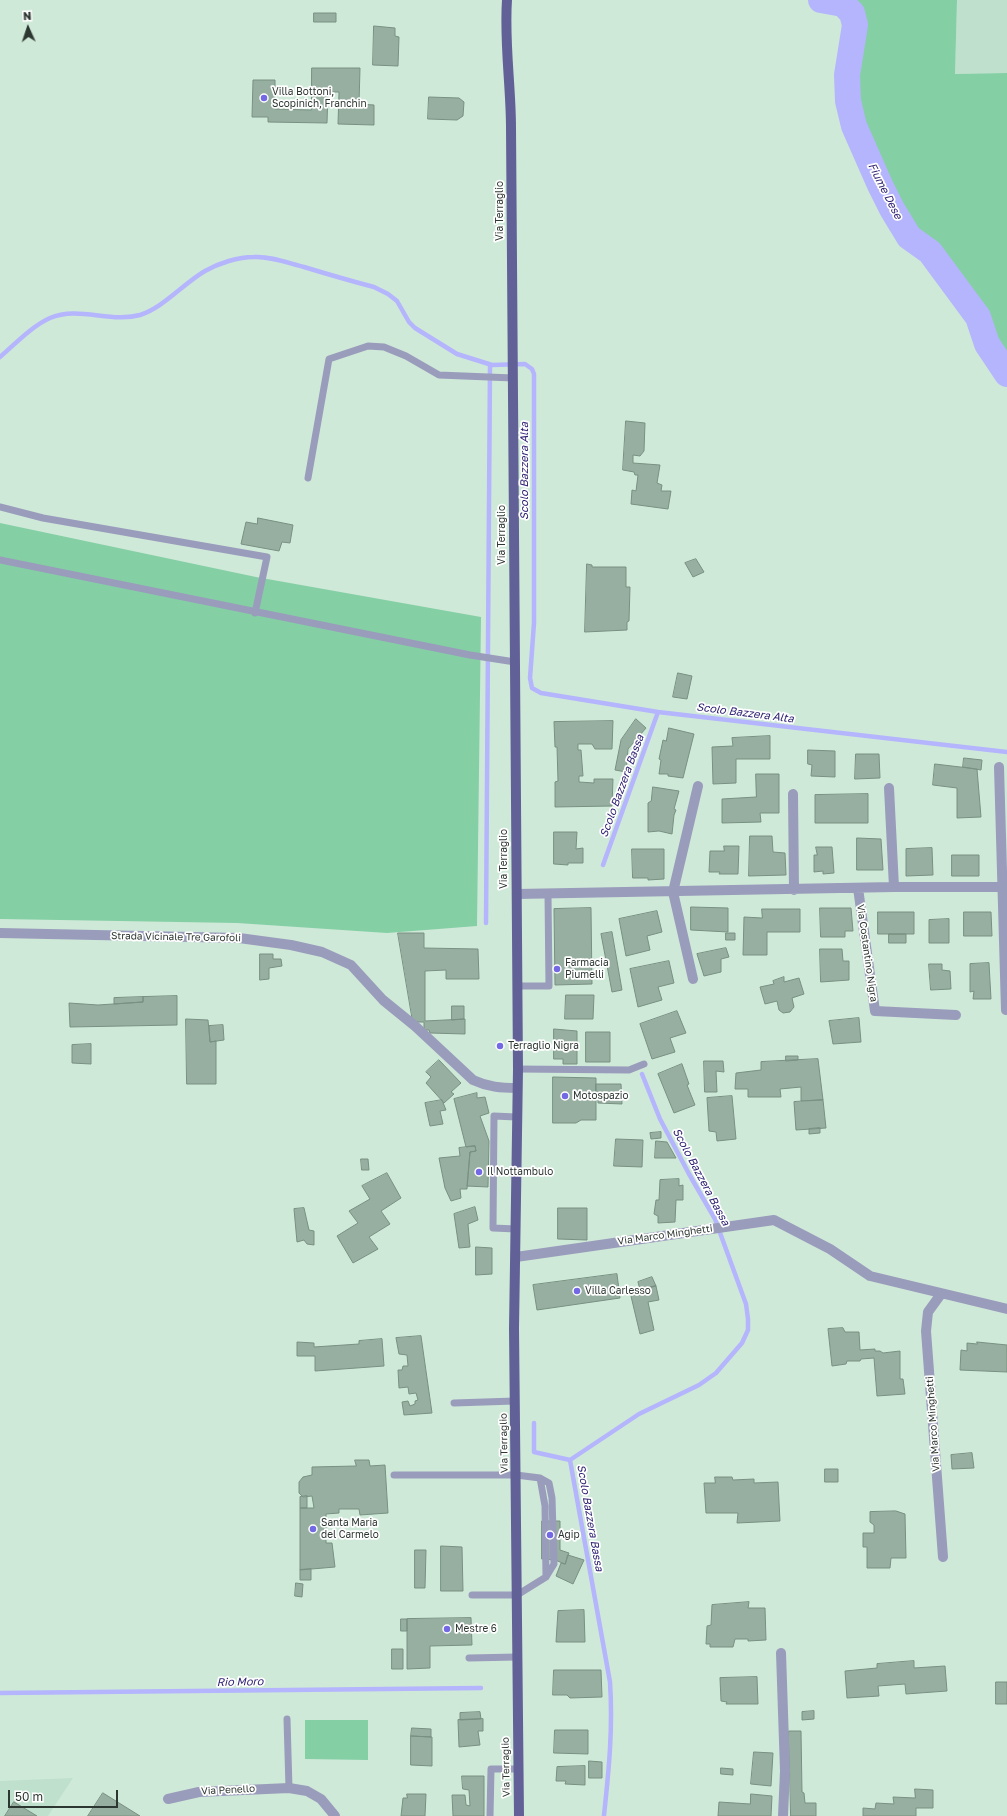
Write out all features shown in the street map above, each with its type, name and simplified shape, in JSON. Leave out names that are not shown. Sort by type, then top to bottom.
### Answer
[{"type":"main road","name":"Via Terraglio","points":[[507,0],[506,19],[511,88],[517,894],[518,1069],[516,1116],[515,1401],[519,1816]]},
{"type":"street","points":[[999,767],[1005,887],[1006,1010]]},
{"type":"street","points":[[693,979],[673,892],[698,786]]},
{"type":"street","points":[[888,788],[894,887]]},
{"type":"street","points":[[793,794],[794,890]]},
{"type":"street","points":[[517,894],[894,887],[1005,887]]},
{"type":"street","name":"Via Costantino Nigra","points":[[858,888],[875,1011],[956,1015]]},
{"type":"street","name":"Strada Vicinale Tre Garofoli","points":[[0,933],[239,938],[292,945],[322,952],[350,965],[383,1000],[415,1026],[473,1080],[484,1085],[497,1088],[517,1088]]},
{"type":"street","name":"Via Marco Minghetti","points":[[516,1257],[774,1220],[830,1249],[870,1276],[1007,1309]]},
{"type":"street","name":"Via Marco Minghetti","points":[[941,1294],[928,1312],[926,1331],[943,1557]]},
{"type":"street","points":[[780,1652],[785,1771],[783,1816]]},
{"type":"street","name":"Via Penello","points":[[168,1799],[199,1792],[289,1788],[307,1791],[321,1799],[335,1816]]},
{"type":"lane","points":[[308,478],[329,359],[368,346],[384,347],[406,356],[439,375],[496,377],[513,375]]},
{"type":"lane","points":[[0,507],[43,518],[267,556],[255,613]]},
{"type":"lane","points":[[0,560],[255,613],[484,658],[515,662]]},
{"type":"lane","points":[[517,986],[549,986],[548,894]]},
{"type":"lane","points":[[518,1069],[629,1070],[644,1064]]},
{"type":"lane","points":[[516,1116],[494,1116],[493,1228],[516,1229]]},
{"type":"lane","points":[[454,1403],[515,1401]]},
{"type":"lane","points":[[394,1475],[516,1474],[540,1478],[549,1483],[552,1498],[554,1564],[546,1577],[517,1595],[472,1595]]},
{"type":"lane","points":[[469,1658],[517,1657]]},
{"type":"lane","points":[[286,1719],[289,1788]]},
{"type":"lane","points":[[490,1816],[491,1769],[518,1769]]},
{"type":"shaded area","points":[[957,0],[1007,0],[1007,73],[955,74]]},
{"type":"shaded area","points":[[73,1778],[48,1816],[0,1816],[0,1781]]},
{"type":"green space","points":[[854,0],[957,0],[955,74],[1007,73],[1007,384],[983,348],[946,283],[918,248],[865,128],[855,92],[855,75],[865,24],[863,12],[858,2]]},
{"type":"green space","points":[[0,523],[256,577],[481,617],[477,926],[387,933],[237,923],[0,919]]},
{"type":"green space","points":[[305,1720],[368,1720],[368,1760],[305,1759]]},
{"type":"building","points":[[314,13],[336,13],[336,22],[314,22]]},
{"type":"building","points":[[374,26],[395,28],[395,36],[399,37],[398,66],[373,65]]},
{"type":"building","name":"Villa Bottoni, Scopinich, Franchin","points":[[312,68],[360,68],[359,104],[374,105],[374,125],[338,124],[339,92],[328,92],[327,123],[268,122],[268,117],[252,117],[253,80],[275,80],[275,109],[311,110]]},
{"type":"building","points":[[429,97],[459,98],[464,102],[463,116],[457,120],[428,119]]},
{"type":"building","points":[[626,421],[645,423],[644,451],[640,456],[633,455],[633,463],[660,465],[657,483],[662,485],[661,491],[671,491],[668,509],[631,504],[632,490],[636,491],[638,475],[635,475],[634,472],[623,470]]},
{"type":"building","points":[[258,518],[293,525],[290,543],[282,542],[279,551],[241,544],[246,522],[257,524]]},
{"type":"building","points":[[696,559],[704,572],[693,577],[685,563]]},
{"type":"building","points":[[587,564],[592,565],[592,567],[626,567],[626,587],[630,587],[629,621],[627,622],[627,630],[585,632]]},
{"type":"building","points":[[678,673],[692,676],[687,699],[673,697]]},
{"type":"building","points":[[636,719],[646,728],[628,749],[626,772],[615,770],[621,740]]},
{"type":"building","points":[[613,721],[612,749],[595,749],[592,744],[578,744],[578,750],[581,750],[583,776],[579,776],[579,782],[594,783],[594,779],[613,779],[612,806],[555,807],[555,782],[558,781],[557,747],[555,747],[554,722]]},
{"type":"building","points":[[669,728],[694,734],[683,778],[668,776],[668,774],[659,774],[661,760],[659,759],[663,740],[666,741]]},
{"type":"building","points":[[770,736],[770,759],[736,759],[736,783],[713,784],[712,747],[733,746],[732,738]]},
{"type":"building","points":[[808,750],[835,751],[835,777],[811,776],[812,765],[808,764]]},
{"type":"building","points":[[856,754],[879,754],[880,778],[855,779]]},
{"type":"building","points":[[964,758],[982,760],[981,770],[963,767]]},
{"type":"building","points":[[935,764],[977,769],[981,817],[957,818],[957,788],[933,785]]},
{"type":"building","points":[[756,774],[779,774],[779,813],[760,813],[761,822],[722,823],[722,799],[756,797]]},
{"type":"building","points":[[653,787],[679,791],[674,809],[676,810],[672,834],[659,831],[648,832],[648,803],[651,801]]},
{"type":"building","points":[[868,794],[868,823],[815,823],[815,795]]},
{"type":"building","points":[[554,832],[577,832],[576,849],[583,848],[583,863],[568,863],[568,865],[554,864]]},
{"type":"building","points":[[750,836],[772,836],[773,852],[785,853],[786,875],[749,876]]},
{"type":"building","points":[[857,838],[881,839],[883,870],[857,870]]},
{"type":"building","points":[[724,846],[739,846],[738,874],[719,874],[720,872],[709,872],[710,851],[724,851]]},
{"type":"building","points":[[816,847],[832,847],[834,873],[823,874],[823,871],[814,872],[814,855],[817,855]]},
{"type":"building","points":[[932,848],[933,875],[906,876],[906,849]]},
{"type":"building","points":[[632,849],[664,849],[664,879],[648,880],[648,878],[633,878]]},
{"type":"building","points":[[952,855],[979,855],[979,876],[952,876]]},
{"type":"building","points":[[691,907],[728,908],[728,932],[691,930]]},
{"type":"building","points":[[591,908],[592,984],[555,985],[554,909]]},
{"type":"building","points":[[820,908],[851,908],[853,931],[845,931],[845,937],[821,937]]},
{"type":"building","points":[[762,909],[800,909],[800,932],[767,932],[767,955],[743,955],[744,917],[762,918]]},
{"type":"building","points":[[657,911],[662,932],[647,936],[650,950],[626,956],[619,919]]},
{"type":"building","points":[[878,912],[914,912],[914,934],[878,934]]},
{"type":"building","points":[[964,912],[991,912],[992,936],[964,936]]},
{"type":"building","points":[[949,919],[949,943],[929,943],[929,920]]},
{"type":"building","points":[[612,932],[622,990],[612,992],[601,934]]},
{"type":"building","points":[[398,933],[424,933],[424,948],[478,949],[479,979],[446,979],[446,970],[425,971],[425,1021],[465,1019],[465,1034],[430,1033],[429,1030],[424,1030],[424,1022],[413,1022]]},
{"type":"building","points":[[726,933],[735,933],[735,940],[726,940]]},
{"type":"building","points":[[889,934],[906,934],[906,943],[889,943]]},
{"type":"building","points":[[726,948],[729,957],[721,959],[721,972],[704,976],[697,954]]},
{"type":"building","points":[[820,949],[842,949],[843,961],[849,961],[849,980],[821,982]]},
{"type":"building","points":[[260,954],[273,954],[273,959],[281,959],[282,966],[269,968],[269,979],[260,980]]},
{"type":"building","points":[[669,961],[674,983],[658,987],[662,1000],[638,1007],[630,969]]},
{"type":"building","points":[[989,963],[991,999],[973,999],[974,991],[970,992],[970,964]]},
{"type":"building","points":[[929,964],[942,964],[942,970],[950,971],[951,989],[931,990]]},
{"type":"building","points":[[784,977],[784,982],[799,978],[804,994],[792,998],[794,1007],[790,1012],[783,1013],[779,1010],[777,1001],[765,1004],[760,987],[774,984],[773,981]]},
{"type":"building","points":[[566,995],[594,995],[593,1019],[565,1019]]},
{"type":"building","points":[[177,996],[177,1025],[70,1027],[69,1003],[98,1005],[143,1002],[143,997]]},
{"type":"building","points":[[143,997],[143,1002],[114,1004],[114,998]]},
{"type":"building","points":[[452,1006],[464,1006],[464,1019],[452,1020]]},
{"type":"building","points":[[677,1011],[686,1033],[670,1038],[675,1052],[652,1059],[640,1024]]},
{"type":"building","points":[[859,1018],[861,1042],[833,1044],[829,1021]]},
{"type":"building","points":[[186,1019],[208,1020],[210,1042],[216,1041],[216,1084],[187,1084]]},
{"type":"building","points":[[223,1025],[224,1040],[210,1042],[209,1026]]},
{"type":"building","points":[[554,1029],[577,1031],[577,1064],[563,1064],[563,1059],[554,1059]]},
{"type":"building","points":[[586,1032],[610,1032],[610,1062],[586,1062]]},
{"type":"building","points":[[91,1044],[91,1064],[72,1063],[72,1045]]},
{"type":"building","points":[[786,1056],[798,1056],[798,1060],[786,1061]]},
{"type":"building","points":[[818,1059],[823,1100],[801,1101],[801,1087],[780,1089],[781,1097],[748,1097],[748,1089],[735,1089],[736,1073],[761,1070],[761,1062]]},
{"type":"building","points":[[439,1060],[461,1083],[451,1092],[454,1094],[444,1103],[426,1083],[431,1077],[426,1072]]},
{"type":"building","points":[[704,1061],[723,1061],[724,1072],[716,1071],[717,1092],[705,1092]]},
{"type":"building","points":[[682,1064],[689,1084],[687,1085],[695,1105],[674,1113],[658,1074]]},
{"type":"building","points":[[553,1077],[596,1078],[596,1120],[581,1120],[576,1123],[553,1123]]},
{"type":"building","points":[[596,1084],[621,1084],[622,1104],[598,1103],[598,1097],[596,1096]]},
{"type":"building","points":[[477,1093],[477,1098],[485,1097],[489,1113],[480,1116],[489,1141],[488,1187],[467,1186],[470,1152],[476,1151],[475,1146],[466,1147],[454,1099]]},
{"type":"building","points":[[732,1096],[736,1139],[717,1141],[716,1132],[709,1131],[707,1098]]},
{"type":"building","points":[[442,1100],[446,1110],[440,1111],[443,1124],[430,1126],[425,1103]]},
{"type":"building","points":[[823,1100],[826,1128],[796,1130],[794,1102]]},
{"type":"building","points":[[820,1128],[820,1133],[809,1134],[809,1129]]},
{"type":"building","points":[[661,1132],[661,1138],[651,1139],[650,1133]]},
{"type":"building","points":[[616,1139],[643,1140],[642,1167],[614,1166]]},
{"type":"building","points":[[656,1141],[667,1142],[676,1158],[655,1158]]},
{"type":"building","points":[[475,1146],[476,1151],[470,1152],[467,1189],[460,1189],[461,1198],[451,1201],[445,1188],[439,1158],[460,1156],[459,1148]]},
{"type":"building","points":[[361,1159],[368,1159],[369,1170],[362,1170]]},
{"type":"building","points":[[387,1173],[401,1198],[381,1211],[390,1224],[369,1237],[378,1249],[353,1263],[337,1236],[358,1223],[349,1211],[370,1199],[362,1186]]},
{"type":"building","points":[[679,1179],[679,1186],[683,1185],[683,1200],[676,1200],[675,1222],[658,1223],[658,1216],[654,1214],[656,1200],[659,1200],[660,1180]]},
{"type":"building","points":[[475,1207],[478,1220],[468,1224],[470,1247],[459,1248],[454,1214]]},
{"type":"building","points":[[304,1208],[309,1230],[314,1231],[314,1245],[307,1244],[304,1240],[297,1242],[294,1209]]},
{"type":"building","points":[[558,1208],[587,1208],[587,1240],[558,1239]]},
{"type":"building","points":[[476,1247],[492,1248],[492,1274],[476,1275]]},
{"type":"building","name":"Villa Carlesso","points":[[617,1274],[620,1298],[537,1310],[533,1285]]},
{"type":"building","points":[[652,1277],[656,1286],[640,1290],[638,1282]]},
{"type":"building","points":[[656,1286],[659,1300],[648,1302],[654,1330],[640,1334],[630,1292]]},
{"type":"building","points":[[843,1328],[845,1332],[859,1332],[860,1350],[875,1349],[875,1351],[880,1351],[883,1353],[900,1351],[900,1379],[903,1379],[905,1394],[877,1396],[874,1358],[861,1359],[860,1361],[847,1361],[846,1364],[832,1366],[828,1329]]},
{"type":"building","points":[[421,1336],[432,1413],[404,1415],[402,1402],[408,1401],[410,1406],[415,1404],[415,1401],[418,1400],[416,1393],[409,1394],[408,1387],[399,1388],[398,1370],[402,1370],[403,1366],[408,1366],[407,1355],[399,1354],[396,1338]]},
{"type":"building","points":[[382,1339],[384,1366],[315,1371],[315,1356],[297,1356],[297,1342],[314,1343],[314,1347],[359,1344],[359,1341]]},
{"type":"building","points":[[977,1342],[1007,1345],[1007,1372],[960,1370],[961,1350],[967,1351],[967,1343],[977,1344]]},
{"type":"building","points":[[972,1453],[974,1468],[952,1469],[951,1455]]},
{"type":"building","name":"Santa Maria del Carmelo","points":[[355,1460],[369,1460],[370,1466],[385,1465],[388,1513],[360,1515],[359,1509],[339,1509],[339,1513],[326,1514],[326,1543],[332,1543],[335,1567],[300,1570],[300,1508],[314,1508],[312,1496],[303,1497],[299,1493],[299,1482],[303,1477],[312,1475],[312,1467],[356,1466]]},
{"type":"building","points":[[825,1469],[838,1469],[838,1482],[825,1482]]},
{"type":"building","points":[[715,1477],[732,1477],[733,1480],[754,1479],[754,1483],[778,1482],[780,1521],[737,1523],[738,1513],[706,1513],[704,1483],[715,1483]]},
{"type":"building","points":[[307,1496],[307,1508],[300,1508],[300,1497]]},
{"type":"building","points":[[896,1511],[905,1514],[906,1558],[891,1558],[890,1568],[867,1568],[867,1547],[863,1547],[863,1533],[874,1533],[874,1525],[870,1522],[870,1512]]},
{"type":"building","points":[[542,1521],[560,1521],[560,1550],[569,1553],[565,1564],[555,1560],[542,1559]]},
{"type":"building","points":[[441,1546],[462,1547],[463,1591],[441,1591]]},
{"type":"building","points":[[415,1550],[426,1550],[425,1588],[415,1588]]},
{"type":"building","points":[[568,1555],[584,1560],[573,1584],[556,1576],[561,1563],[565,1564]]},
{"type":"building","points":[[311,1569],[311,1580],[300,1580],[300,1570]]},
{"type":"building","points":[[296,1583],[303,1584],[302,1597],[295,1596]]},
{"type":"building","points":[[749,1602],[748,1608],[765,1608],[766,1640],[748,1641],[748,1639],[735,1639],[733,1647],[710,1647],[710,1644],[706,1644],[707,1626],[711,1625],[712,1605]]},
{"type":"building","points":[[584,1610],[585,1642],[556,1642],[558,1611]]},
{"type":"building","points":[[471,1618],[472,1645],[430,1646],[430,1668],[407,1669],[407,1619]]},
{"type":"building","points":[[401,1619],[407,1619],[407,1631],[401,1631]]},
{"type":"building","points":[[392,1649],[403,1649],[403,1669],[392,1669]]},
{"type":"building","points":[[914,1661],[914,1668],[945,1666],[947,1691],[906,1694],[905,1684],[878,1686],[879,1696],[847,1698],[845,1671],[877,1668],[877,1664]]},
{"type":"building","points":[[554,1670],[601,1670],[602,1697],[570,1698],[567,1695],[553,1695]]},
{"type":"building","points":[[757,1677],[758,1704],[726,1704],[727,1702],[721,1701],[720,1678]]},
{"type":"building","points":[[996,1682],[1007,1682],[1007,1704],[996,1704]]},
{"type":"building","points":[[814,1711],[814,1719],[802,1720],[802,1712]]},
{"type":"building","points":[[480,1712],[481,1719],[460,1720],[460,1713]]},
{"type":"building","points":[[483,1719],[483,1731],[478,1731],[480,1745],[459,1747],[458,1720]]},
{"type":"building","points":[[412,1728],[431,1729],[431,1737],[411,1736]]},
{"type":"building","points":[[555,1730],[588,1730],[588,1754],[554,1753]]},
{"type":"building","points":[[789,1731],[801,1731],[802,1792],[804,1793],[805,1803],[816,1803],[816,1816],[791,1816]]},
{"type":"building","points":[[411,1736],[432,1737],[432,1766],[411,1765]]},
{"type":"building","points":[[754,1752],[773,1753],[771,1786],[751,1784]]},
{"type":"building","points":[[589,1761],[602,1762],[602,1778],[589,1778]]},
{"type":"building","points":[[585,1766],[585,1785],[565,1784],[566,1781],[556,1781],[557,1767]]},
{"type":"building","points":[[721,1768],[733,1769],[733,1775],[721,1774]]},
{"type":"building","points":[[462,1776],[484,1776],[484,1816],[453,1816],[452,1795],[465,1795],[466,1805],[470,1806],[469,1790],[463,1789]]},
{"type":"building","points":[[915,1789],[933,1790],[933,1808],[916,1808],[916,1816],[863,1816],[863,1808],[875,1809],[876,1803],[894,1804],[893,1797],[915,1798]]},
{"type":"building","points":[[103,1793],[140,1816],[88,1816]]},
{"type":"building","points":[[407,1794],[426,1794],[425,1816],[401,1816],[403,1798],[407,1798]]},
{"type":"building","points":[[751,1794],[772,1796],[771,1816],[718,1816],[719,1802],[750,1804]]},
{"type":"building","points":[[14,1802],[37,1816],[5,1816]]},
{"type":"waterway","name":"Fiume Dese","points":[[821,0],[843,4],[852,13],[855,25],[847,75],[848,101],[854,126],[880,185],[892,209],[909,237],[930,252],[978,317],[987,344],[1007,374]]},
{"type":"waterway","name":"Scolo Bazzera Alta","points":[[0,357],[30,330],[50,318],[72,314],[118,317],[140,315],[157,307],[205,271],[216,265],[235,259],[248,257],[273,259],[374,287],[388,294],[397,301],[409,322],[415,328],[457,354],[492,365],[525,364],[532,369],[534,374],[534,623],[530,678],[532,688],[541,693],[658,712],[1007,752]]},
{"type":"waterway","points":[[486,923],[490,365]]},
{"type":"waterway","name":"Scolo Bazzera Bassa","points":[[603,865],[658,712]]},
{"type":"waterway","name":"Scolo Bazzera Bassa","points":[[604,1815],[611,1732],[610,1682],[570,1460],[639,1414],[699,1385],[716,1373],[742,1343],[748,1330],[746,1304],[715,1219],[660,1119],[642,1074]]},
{"type":"waterway","name":"Rio Moro","points":[[534,1423],[534,1452],[570,1460]]},
{"type":"waterway","name":"Rio Moro","points":[[0,1693],[481,1688]]},
{"type":"place","name":"Villa Bottoni, Scopinich, Franchin","points":[[264,98]]},
{"type":"place","name":"Farmacia Piumelli","points":[[557,969]]},
{"type":"place","name":"Terraglio Nigra","points":[[500,1046]]},
{"type":"place","name":"Motospazio","points":[[565,1096]]},
{"type":"place","name":"Il Nottambulo","points":[[479,1172]]},
{"type":"place","name":"Villa Carlesso","points":[[577,1291]]},
{"type":"place","name":"Santa Maria del Carmelo","points":[[313,1529]]},
{"type":"place","name":"Agip","points":[[550,1535]]},
{"type":"place","name":"Mestre 6","points":[[447,1629]]}]
